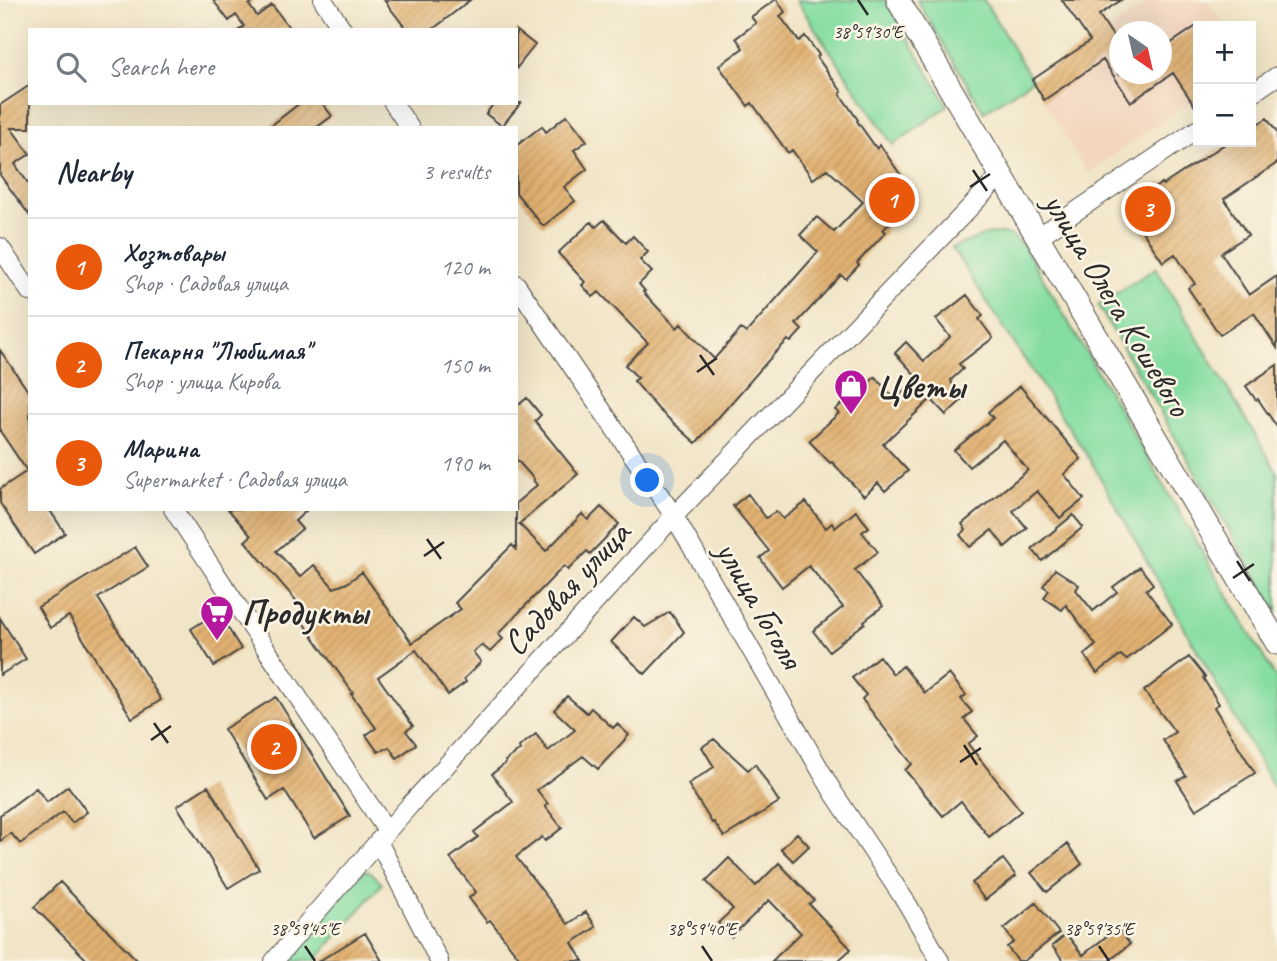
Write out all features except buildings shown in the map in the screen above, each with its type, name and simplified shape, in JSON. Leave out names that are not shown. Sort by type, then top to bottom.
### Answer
[{"type":"street","points":[[323,0],[343,28]]},
{"type":"street","name":"улица Олега Кошевого","points":[[898,0],[1277,643]]},
{"type":"street","points":[[1256,91],[1277,76]]},
{"type":"street","points":[[394,105],[409,126]]},
{"type":"street","points":[[1038,237],[1193,132]]},
{"type":"street","name":"Садовая улица","points":[[274,961],[383,836],[674,516],[1000,176]]},
{"type":"street","points":[[0,247],[28,289]]},
{"type":"street","name":"улица Гоголя","points":[[518,287],[674,516],[832,792],[908,905],[940,961]]},
{"type":"street","points":[[174,511],[383,836],[439,961]]},
{"type":"shaded area","points":[[1151,0],[1207,0],[1222,21],[1193,21],[1193,100],[1087,173],[1032,81],[1109,29],[1109,84],[1172,84],[1172,21],[1120,21]]},
{"type":"green space","points":[[796,0],[886,0],[948,106],[893,145]]},
{"type":"green space","points":[[917,0],[984,0],[1032,80],[984,112]]},
{"type":"green space","points":[[985,235],[1011,235],[1024,246],[1277,680],[1277,793],[1092,463],[952,248]]},
{"type":"green space","points":[[1156,268],[1277,472],[1277,612],[1098,305]]},
{"type":"green space","points":[[365,870],[371,872],[382,884],[315,961],[281,961]]},
{"type":"place","name":"Хозтовары","points":[[892,200]]},
{"type":"place","name":"Марина","points":[[1148,209]]},
{"type":"place","name":"Цветы","points":[[851,416]]},
{"type":"place","name":"Продукты","points":[[217,642]]},
{"type":"place","name":"Пекарня \"Любимая\"","points":[[274,747]]}]
